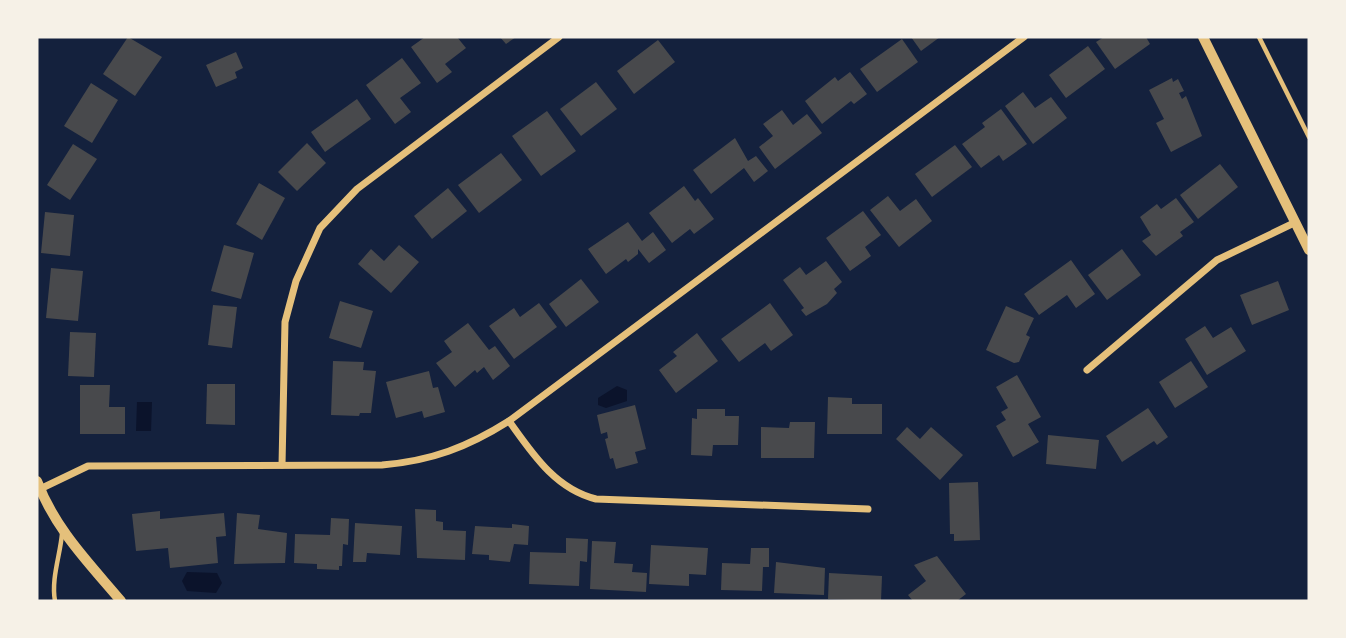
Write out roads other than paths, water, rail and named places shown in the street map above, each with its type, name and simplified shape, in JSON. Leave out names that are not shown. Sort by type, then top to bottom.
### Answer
[{"type":"street","points":[[282,465],[285,322],[296,281],[320,228],[357,189],[559,37]]},
{"type":"street","points":[[121,601],[48,511],[38,485],[88,466],[404,463],[463,448],[509,421],[1024,37]]},
{"type":"street","points":[[1203,37],[1309,250]]},
{"type":"street","points":[[1087,370],[1217,260],[1296,222]]},
{"type":"street","points":[[509,421],[564,486],[596,499],[868,509]]},
{"type":"lane","points":[[1259,37],[1309,137]]},
{"type":"lane","points":[[55,601],[52,586],[60,562],[63,531]]},
{"type":"water","points":[[617,386],[627,390],[627,401],[606,408],[598,405],[598,398]]},
{"type":"water","points":[[137,402],[152,402],[151,431],[136,431]]},
{"type":"water","points":[[187,572],[217,573],[222,583],[216,593],[187,591],[182,581]]}]
